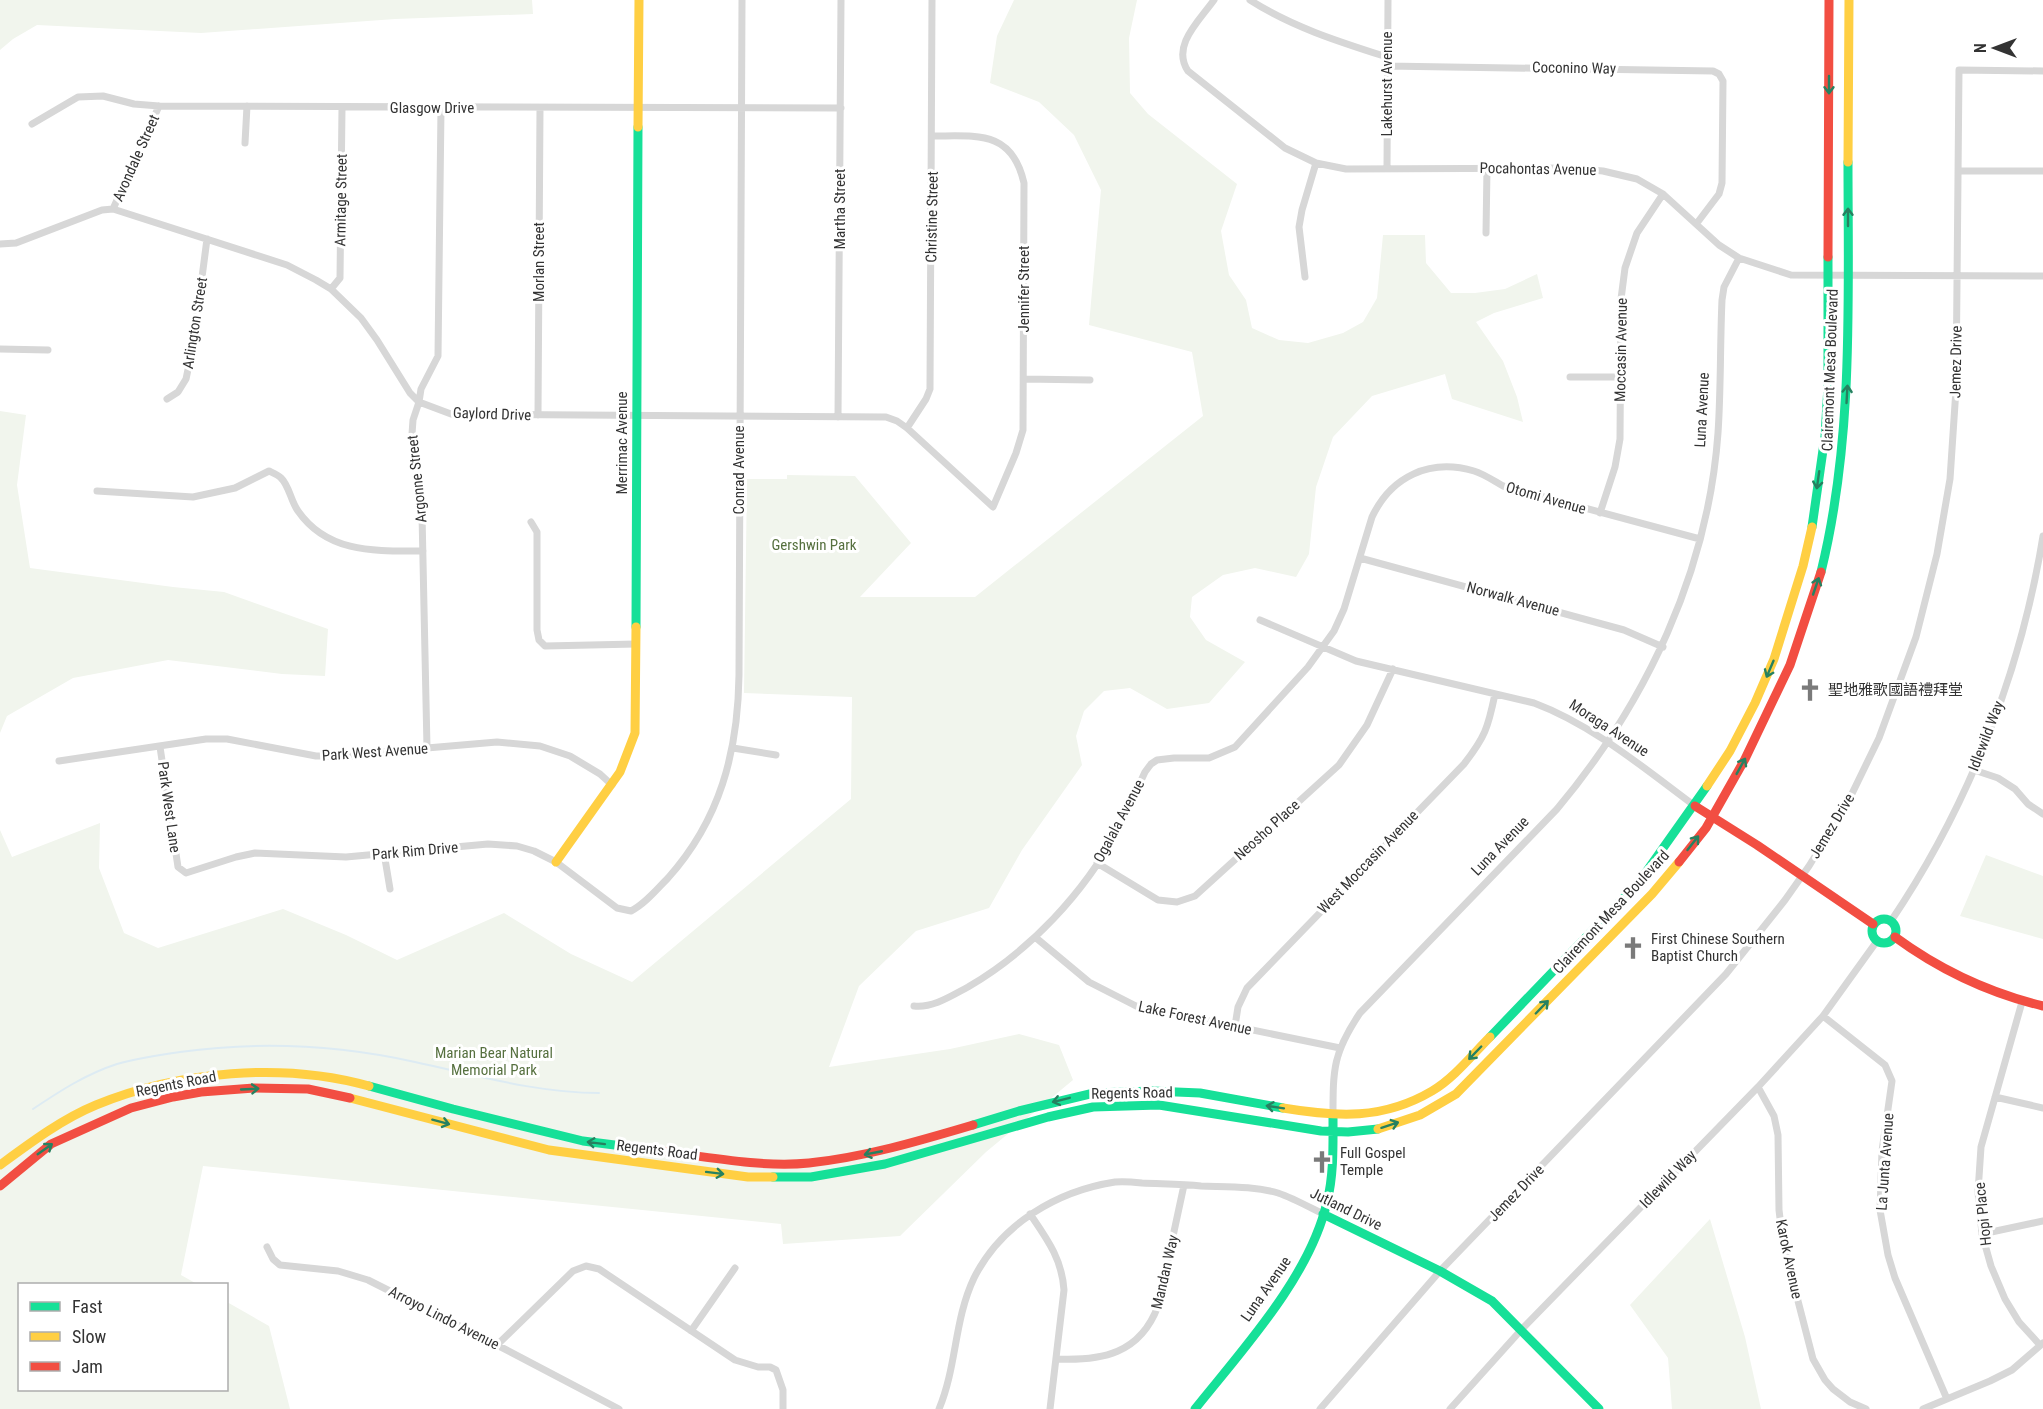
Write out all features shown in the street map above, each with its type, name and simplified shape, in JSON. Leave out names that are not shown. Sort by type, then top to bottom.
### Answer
[{"type":"main road","name":"Merrimac Avenue","points":[[556,862],[620,772],[635,733],[639,0]]},
{"type":"main road","name":"Clairemont Mesa Boulevard","points":[[1332,1116],[1384,1111],[1433,1091],[1456,1072],[1639,882],[1695,806],[1731,751],[1755,703],[1774,659],[1803,566],[1811,532],[1825,436],[1828,386],[1829,0]]},
{"type":"main road","name":"Clairemont Mesa Boulevard","points":[[1332,1132],[1374,1130],[1420,1115],[1456,1094],[1652,894],[1712,817],[1746,759],[1790,665],[1824,563],[1845,438],[1849,0]]},
{"type":"main road","name":"Moraga Avenue","points":[[1695,806],[1874,924]]},
{"type":"main road","points":[[1884,918],[1891,921],[1896,930],[1895,937],[1884,944],[1877,941],[1872,931],[1874,924],[1884,918]]},
{"type":"main road","points":[[1895,937],[1940,967],[2022,1002],[2043,1006]]},
{"type":"main road","name":"Regents Road","points":[[0,1165],[40,1135],[96,1105],[169,1082],[200,1076],[253,1072],[310,1075],[363,1084],[583,1141],[748,1162],[807,1163],[888,1150],[1018,1111],[1094,1093],[1153,1091],[1200,1094],[1332,1116]]},
{"type":"main road","name":"Regents Road","points":[[0,1186],[51,1144],[131,1108],[192,1094],[254,1088],[308,1089],[360,1100],[558,1152],[748,1177],[811,1177],[885,1164],[1048,1116],[1093,1107],[1169,1106],[1332,1132]]},
{"type":"main road","name":"Luna Avenue","points":[[1195,1409],[1288,1288],[1308,1253],[1323,1214],[1333,1172],[1332,1116]]},
{"type":"main road","name":"Jutland Drive","points":[[1323,1214],[1440,1271],[1492,1301],[1592,1399],[1599,1409]]},
{"type":"street","name":"Conrad Avenue","points":[[636,908],[674,871],[700,834],[721,791],[733,748],[738,686],[742,0]]},
{"type":"street","name":"Martha Street","points":[[838,417],[841,0]]},
{"type":"street","name":"Christine Street","points":[[907,428],[930,389],[932,0]]},
{"type":"street","name":"Pocahontas Avenue","points":[[1214,0],[1183,44],[1181,61],[1188,71],[1285,148],[1316,163],[1346,169],[1568,168],[1603,171],[1637,179],[1663,194],[1719,245],[1739,258],[1791,275],[2043,276]]},
{"type":"street","points":[[1250,0],[1322,36],[1387,57]]},
{"type":"street","name":"Lakehurst Avenue","points":[[1387,168],[1388,0]]},
{"type":"street","name":"Coconino Way","points":[[1387,66],[1706,69],[1719,74],[1723,81],[1722,183],[1719,195],[1697,223]]},
{"type":"street","name":"Jemez Drive","points":[[1320,1409],[1440,1271],[1726,974],[1802,876],[1846,806],[1893,704],[1916,637],[1938,554],[1950,479],[1956,389],[1959,70],[2043,71]]},
{"type":"street","name":"Glasgow Drive","points":[[32,124],[78,97],[103,96],[134,104],[159,106],[840,108]]},
{"type":"street","name":"Avondale Street","points":[[113,209],[159,106]]},
{"type":"street","points":[[245,143],[247,106]]},
{"type":"street","name":"Armitage Street","points":[[331,289],[340,278],[342,108]]},
{"type":"street","name":"Argonne Street","points":[[427,748],[422,514],[412,434],[421,389],[432,372],[438,356],[441,108]]},
{"type":"street","name":"Morlan Street","points":[[538,415],[540,108]]},
{"type":"street","name":"Jennifer Street","points":[[933,136],[991,137],[1008,148],[1020,166],[1024,183],[1023,430],[1016,453],[993,507]]},
{"type":"street","points":[[1305,277],[1299,227],[1316,163]]},
{"type":"street","points":[[1486,233],[1487,168]]},
{"type":"street","points":[[1958,171],[2043,171]]},
{"type":"street","name":"Moccasin Avenue","points":[[1600,513],[1615,467],[1620,439],[1621,299],[1625,268],[1637,233],[1663,194]]},
{"type":"street","points":[[0,244],[16,243],[102,210],[113,209],[287,265],[331,289],[361,318],[399,377],[419,402]]},
{"type":"street","name":"Arlington Street","points":[[167,399],[178,392],[186,379],[193,346],[207,239]]},
{"type":"street","name":"Luna Avenue","points":[[1332,1116],[1333,1070],[1347,1033],[1360,1013],[1557,809],[1577,785],[1636,699],[1663,647],[1674,621],[1700,539],[1711,484],[1718,434],[1722,300],[1724,287],[1739,258]]},
{"type":"street","points":[[0,349],[48,350]]},
{"type":"street","points":[[1570,377],[1621,377]]},
{"type":"street","points":[[1024,379],[1090,380]]},
{"type":"street","name":"Gaylord Drive","points":[[419,402],[451,414],[886,417],[907,428],[993,507]]},
{"type":"street","name":"Otomi Avenue","points":[[1397,484],[1408,475],[1425,470],[1445,467],[1474,471],[1503,486],[1700,539]]},
{"type":"street","points":[[97,491],[193,497],[235,488],[269,471],[283,479],[293,504],[308,525],[344,545],[370,552],[423,552]]},
{"type":"street","name":"Ogalala Avenue","points":[[914,1006],[925,1007],[951,997],[988,975],[1035,937],[1067,902],[1097,863],[1151,764],[1157,760],[1174,758],[1209,758],[1234,747],[1308,667],[1334,631],[1344,609],[1372,518],[1378,505],[1397,484]]},
{"type":"street","points":[[531,522],[537,532],[539,640],[545,646],[636,644]]},
{"type":"street","name":"Idlewild Way","points":[[1891,921],[1934,853],[1974,770],[2024,628],[2043,536]]},
{"type":"street","name":"Norwalk Avenue","points":[[1360,558],[1624,630],[1663,647]]},
{"type":"street","name":"Moraga Avenue","points":[[1260,620],[1356,661],[1534,703],[1554,711],[1607,743],[1695,806]]},
{"type":"street","name":"Neosho Place","points":[[1097,863],[1158,900],[1177,902],[1195,896],[1339,765],[1367,725],[1393,669]]},
{"type":"street","name":"West Moccasin Avenue","points":[[1235,1026],[1238,1007],[1246,988],[1480,743],[1488,727],[1495,694]]},
{"type":"street","name":"Park West Avenue","points":[[58,761],[206,739],[227,739],[316,756],[358,756],[497,742],[540,746],[570,756],[600,774],[612,785]]},
{"type":"street","name":"Park West Lane","points":[[160,747],[178,867]]},
{"type":"street","points":[[733,748],[776,755]]},
{"type":"street","points":[[1974,770],[1998,778],[2015,789],[2028,804],[2043,813]]},
{"type":"street","name":"Park Rim Drive","points":[[178,867],[186,873],[255,853],[346,857],[488,844],[517,846],[534,851],[556,862],[617,908],[631,911],[636,908]]},
{"type":"street","points":[[384,853],[390,889]]},
{"type":"street","name":"Lake Forest Avenue","points":[[1035,937],[1089,982],[1118,999],[1136,1006],[1340,1048]]},
{"type":"street","name":"Idlewild Way","points":[[1450,1409],[1522,1329],[1758,1087],[1823,1016],[1877,941]]},
{"type":"street","name":"Hopi Place","points":[[2022,1002],[1981,1147],[1978,1192],[1983,1234],[1991,1266],[2005,1299],[2019,1322],[2042,1344]]},
{"type":"street","name":"La Junta Avenue","points":[[1823,1016],[1885,1065],[1892,1081],[1882,1150],[1880,1210],[1888,1256],[1947,1399]]},
{"type":"street","name":"Karok Avenue","points":[[1758,1087],[1774,1116],[1778,1135],[1779,1210],[1783,1243],[1813,1359],[1833,1389],[1850,1402],[1866,1409]]},
{"type":"street","points":[[1995,1097],[2043,1108]]},
{"type":"street","name":"Jutland Drive","points":[[939,1409],[952,1368],[960,1315],[974,1278],[1010,1231],[1030,1214],[1047,1204],[1083,1189],[1117,1182],[1255,1189],[1278,1193],[1323,1214]]},
{"type":"street","name":"Mandan Way","points":[[1056,1359],[1086,1360],[1109,1356],[1131,1345],[1153,1319],[1158,1306],[1184,1185]]},
{"type":"street","points":[[1030,1214],[1054,1249],[1063,1273],[1064,1290],[1050,1409]]},
{"type":"street","points":[[1983,1234],[2043,1221]]},
{"type":"street","name":"Arroyo Lindo Avenue","points":[[267,1247],[273,1259],[280,1265],[338,1271],[368,1280],[619,1409]]},
{"type":"street","points":[[497,1345],[573,1271],[586,1266],[599,1269],[735,1360],[776,1370],[783,1390],[783,1409]]},
{"type":"street","points":[[691,1331],[735,1268]]},
{"type":"street","points":[[1923,1409],[1990,1382],[2012,1370],[2042,1344]]},
{"type":"green space","points":[[0,0],[532,0],[533,14],[395,19],[201,33],[37,25],[13,39],[0,50]]},
{"type":"green space","points":[[1014,0],[1137,0],[1129,38],[1130,93],[1148,114],[1237,184],[1221,231],[1229,275],[1246,300],[1252,328],[1279,340],[1308,343],[1343,333],[1363,322],[1377,298],[1383,235],[1425,235],[1426,263],[1451,293],[1505,289],[1537,274],[1543,298],[1494,313],[1476,322],[1503,361],[1517,397],[1523,422],[1452,399],[1445,374],[1372,396],[1333,437],[1316,487],[1309,554],[1296,577],[1255,568],[1223,575],[1192,597],[1190,617],[1206,640],[1245,662],[1209,703],[1167,709],[1130,688],[1104,691],[1084,711],[1076,736],[1082,765],[1022,850],[989,908],[916,931],[859,986],[829,1067],[950,1049],[1019,1034],[1059,1045],[1073,1080],[986,1152],[900,1236],[783,1244],[781,1224],[203,1166],[181,1275],[195,1283],[18,1283],[18,1391],[228,1391],[228,1303],[269,1326],[290,1409],[0,1409],[0,830],[12,857],[100,823],[99,868],[124,933],[158,948],[283,909],[346,935],[397,960],[504,913],[571,954],[632,982],[851,799],[852,697],[744,693],[747,479],[787,479],[787,475],[855,476],[911,543],[860,597],[975,597],[1203,416],[1192,352],[1089,325],[1101,190],[1074,135],[1039,102],[990,83],[997,36]]},
{"type":"green space","points":[[0,411],[26,415],[17,485],[30,568],[224,592],[328,629],[325,676],[282,674],[168,660],[73,678],[7,716],[0,733]]},
{"type":"green space","points":[[1986,855],[2043,876],[2043,939],[1960,916]]},
{"type":"green space","points":[[1710,1219],[1745,1337],[1761,1409],[1672,1409],[1668,1358],[1630,1305]]},
{"type":"waterway","points":[[33,1109],[63,1089],[117,1064],[180,1052],[269,1046],[328,1048],[386,1056],[529,1087],[599,1093]]},
{"type":"traffic: fast","points":[[636,627],[638,127]]},
{"type":"traffic: fast","points":[[1821,572],[1832,522],[1844,420],[1848,317],[1848,162]]},
{"type":"traffic: fast","points":[[1812,527],[1825,436],[1828,386],[1828,257]]},
{"type":"traffic: fast","points":[[1490,1037],[1639,882],[1707,786]]},
{"type":"traffic: fast","points":[[1884,919],[1893,922],[1896,931],[1893,940],[1884,943],[1875,940],[1872,931],[1875,922],[1884,919]]},
{"type":"traffic: fast","points":[[369,1086],[583,1141],[654,1150]]},
{"type":"traffic: fast","points":[[973,1125],[1094,1093],[1153,1091],[1200,1093],[1283,1108]]},
{"type":"traffic: fast","points":[[773,1177],[811,1177],[885,1164],[1048,1117],[1093,1107],[1159,1105],[1321,1131],[1348,1132],[1378,1129]]},
{"type":"traffic: fast","points":[[1195,1409],[1272,1312],[1306,1258],[1318,1230],[1331,1181],[1333,1116]]},
{"type":"traffic: fast","points":[[1323,1214],[1440,1271],[1492,1301],[1599,1409]]},
{"type":"traffic: slow","points":[[638,127],[639,0]]},
{"type":"traffic: slow","points":[[1848,162],[1849,0]]},
{"type":"traffic: slow","points":[[1707,786],[1730,751],[1755,703],[1774,659],[1803,566],[1812,527]]},
{"type":"traffic: slow","points":[[556,862],[620,772],[635,733],[636,627]]},
{"type":"traffic: slow","points":[[1378,1129],[1420,1115],[1456,1094],[1652,894],[1679,862]]},
{"type":"traffic: slow","points":[[1283,1108],[1322,1113],[1359,1114],[1396,1107],[1440,1086],[1490,1037]]},
{"type":"traffic: slow","points":[[0,1165],[71,1117],[128,1093],[162,1084],[196,1078],[267,1072],[302,1074],[369,1086]]},
{"type":"traffic: slow","points":[[350,1098],[549,1150],[748,1177],[773,1177]]},
{"type":"traffic: jam","points":[[1828,257],[1829,0]]},
{"type":"traffic: jam","points":[[1679,862],[1706,828],[1745,759],[1790,665],[1821,572]]},
{"type":"traffic: jam","points":[[1695,806],[1873,924]]},
{"type":"traffic: jam","points":[[1895,937],[1930,960],[1966,979],[2003,994],[2043,1006]]},
{"type":"traffic: jam","points":[[0,1186],[51,1144],[131,1108],[173,1097],[201,1092],[254,1088],[308,1089],[350,1098]]},
{"type":"traffic: jam","points":[[654,1150],[751,1163],[809,1163],[871,1153],[973,1125]]},
{"type":"place","name":"聖地雅歌國語禮拜堂","points":[[1810,690]]},
{"type":"place","name":"First Chinese Southern Baptist Church","points":[[1633,948]]},
{"type":"place","name":"Full Gospel Temple","points":[[1322,1162]]},
{"type":"park label","name":"Gershwin Park","points":[[814,545]]},
{"type":"park label","name":"Marian Bear Natural Memorial Park","points":[[494,1062]]}]
